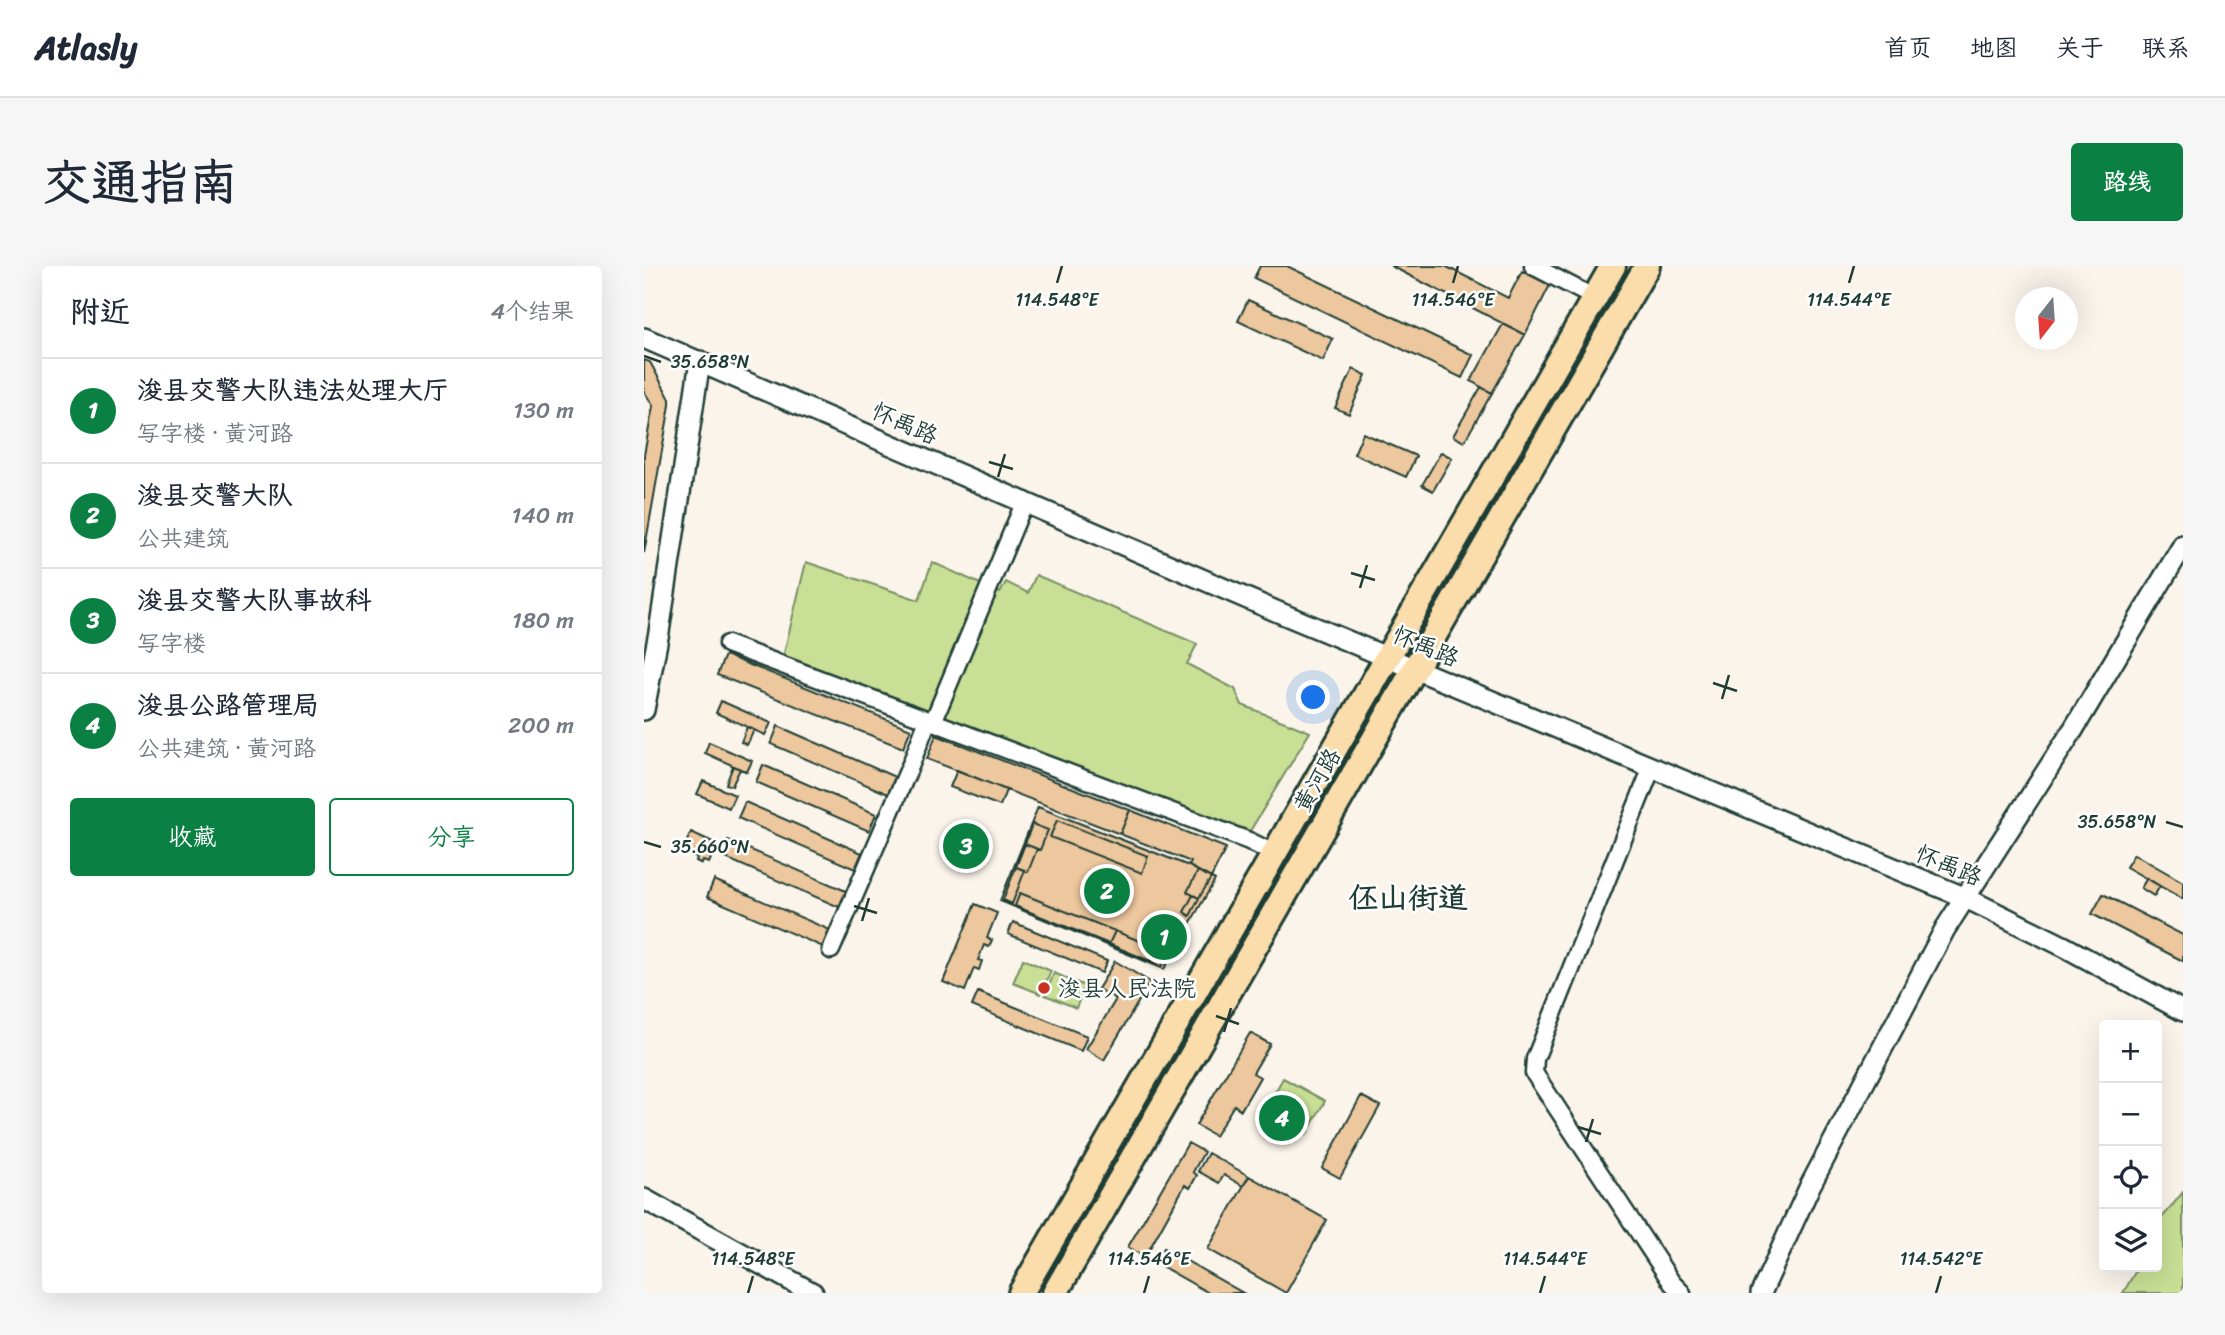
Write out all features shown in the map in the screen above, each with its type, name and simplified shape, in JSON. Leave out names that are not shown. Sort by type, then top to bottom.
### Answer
[{"type":"main road","name":"黄河路","points":[[1021,1293],[1613,266]]},
{"type":"main road","name":"黄河路","points":[[1055,1293],[1647,266]]},
{"type":"street","points":[[1533,266],[1595,298]]},
{"type":"street","name":"怀禹路","points":[[644,338],[1388,657],[1966,898],[2065,947],[2183,1011]]},
{"type":"street","points":[[644,710],[659,632],[700,362]]},
{"type":"street","points":[[831,950],[1025,501]]},
{"type":"street","points":[[1761,1293],[1810,1186],[1945,929],[2073,730],[2183,545]]},
{"type":"street","points":[[727,644],[1249,841],[1275,854]]},
{"type":"street","points":[[1652,767],[1535,1059],[1534,1073],[1672,1283],[1682,1293]]},
{"type":"street","points":[[644,1199],[813,1293]]},
{"type":"green space","points":[[806,562],[919,600],[932,562],[1000,593],[1006,582],[1028,593],[1036,575],[1197,644],[1187,664],[1235,689],[1242,705],[1310,732],[1250,831],[783,657]]},
{"type":"green space","points":[[1023,959],[1051,971],[1041,994],[1013,983]]},
{"type":"green space","points":[[1054,973],[1085,986],[1076,1008],[1045,995]]},
{"type":"green space","points":[[1283,1078],[1325,1101],[1306,1135],[1264,1112]]},
{"type":"green space","points":[[2183,1192],[2183,1293],[2123,1293],[2135,1272],[2162,1272],[2162,1218]]},
{"type":"building","points":[[1260,266],[1287,266],[1473,355],[1462,378],[1254,278]]},
{"type":"building","points":[[1391,266],[1445,266],[1508,298],[1522,271],[1550,285],[1525,335]]},
{"type":"building","points":[[1248,300],[1333,339],[1323,361],[1238,321]]},
{"type":"building","points":[[1503,324],[1525,335],[1492,393],[1471,381]]},
{"type":"building","points":[[644,360],[650,362],[670,399],[670,405],[644,553],[644,455],[653,406],[644,391]]},
{"type":"building","points":[[1353,369],[1366,375],[1349,414],[1335,408]]},
{"type":"building","points":[[1481,387],[1492,393],[1464,442],[1453,436]]},
{"type":"building","points":[[1363,433],[1416,456],[1406,477],[1354,454]]},
{"type":"building","points":[[1441,452],[1452,458],[1433,491],[1422,485]]},
{"type":"building","points":[[725,655],[911,729],[903,748],[717,675]]},
{"type":"building","points":[[721,701],[771,723],[765,735],[716,713]]},
{"type":"building","points":[[778,726],[895,777],[888,794],[771,744]]},
{"type":"building","points":[[747,727],[754,730],[747,745],[741,742]]},
{"type":"building","points":[[936,735],[1130,810],[1120,834],[927,759]]},
{"type":"building","points":[[709,742],[752,761],[747,772],[705,753]]},
{"type":"building","points":[[763,765],[876,814],[869,831],[756,782]]},
{"type":"building","points":[[733,766],[740,769],[732,786],[726,784]]},
{"type":"building","points":[[957,770],[1006,790],[1000,806],[950,787]]},
{"type":"building","points":[[703,781],[735,795],[729,808],[697,794]]},
{"type":"building","points":[[745,802],[862,853],[855,869],[738,818]]},
{"type":"building","points":[[1038,807],[1189,866],[1215,880],[1164,969],[1000,901]]},
{"type":"building","points":[[1130,810],[1226,848],[1211,878],[1189,866],[1191,862],[1120,834]]},
{"type":"building","points":[[1057,820],[1148,856],[1142,873],[1050,837]]},
{"type":"building","points":[[1032,824],[1048,830],[1040,850],[1025,844]]},
{"type":"building","points":[[691,832],[717,844],[709,863],[703,861],[702,864],[696,861],[697,858],[682,852]]},
{"type":"building","points":[[728,840],[846,891],[839,907],[721,856]]},
{"type":"building","points":[[1025,844],[1037,849],[1028,872],[1016,867]]},
{"type":"building","points":[[2134,854],[2183,882],[2183,899],[2126,867]]},
{"type":"building","points":[[1016,867],[1025,870],[1012,904],[1003,900]]},
{"type":"building","points":[[1198,871],[1211,878],[1199,898],[1187,892]]},
{"type":"building","points":[[2147,878],[2160,886],[2154,896],[2141,888]]},
{"type":"building","points":[[714,880],[830,930],[823,947],[707,897]]},
{"type":"building","points":[[1020,893],[1115,931],[1109,944],[1015,906]]},
{"type":"building","points":[[2103,894],[2183,935],[2183,961],[2092,914]]},
{"type":"building","points":[[1193,895],[1199,898],[1190,916],[1184,912]]},
{"type":"building","points":[[975,904],[997,913],[987,938],[992,940],[989,947],[984,945],[978,960],[982,961],[979,970],[974,968],[965,991],[943,982]]},
{"type":"building","points":[[1013,922],[1107,961],[1102,973],[1008,934]]},
{"type":"building","points":[[1115,931],[1157,948],[1150,961],[1109,944]]},
{"type":"building","points":[[1160,942],[1171,948],[1161,967],[1150,961]]},
{"type":"building","points":[[1115,961],[1150,982],[1104,1060],[1086,1049],[1116,999],[1098,989]]},
{"type":"building","points":[[978,992],[1087,1036],[1081,1051],[972,1006]]},
{"type":"building","points":[[1250,1033],[1270,1044],[1253,1073],[1260,1077],[1241,1110],[1234,1105],[1215,1136],[1196,1125]]},
{"type":"building","points":[[1361,1096],[1380,1106],[1340,1178],[1322,1168]]},
{"type":"building","points":[[1188,1143],[1204,1152],[1193,1172],[1197,1175],[1190,1188],[1185,1185],[1145,1257],[1128,1247]]},
{"type":"building","points":[[1208,1153],[1249,1176],[1243,1186],[1224,1175],[1219,1183],[1198,1171]]},
{"type":"building","points":[[1249,1176],[1327,1220],[1286,1293],[1208,1249]]},
{"type":"building","points":[[1164,1248],[1243,1293],[1209,1293],[1156,1263]]},
{"type":"place","name":"浚县交警大队事故科","points":[[966,846]]},
{"type":"place","name":"浚县交警大队","points":[[1107,891]]},
{"type":"place","name":"浚县交警大队违法处理大厅","points":[[1164,937]]},
{"type":"place","name":"浚县人民法院","points":[[1044,988]]},
{"type":"place","name":"浚县公路管理局","points":[[1282,1118]]},
{"type":"district","name":"伾山街道","points":[[1408,898]]}]
